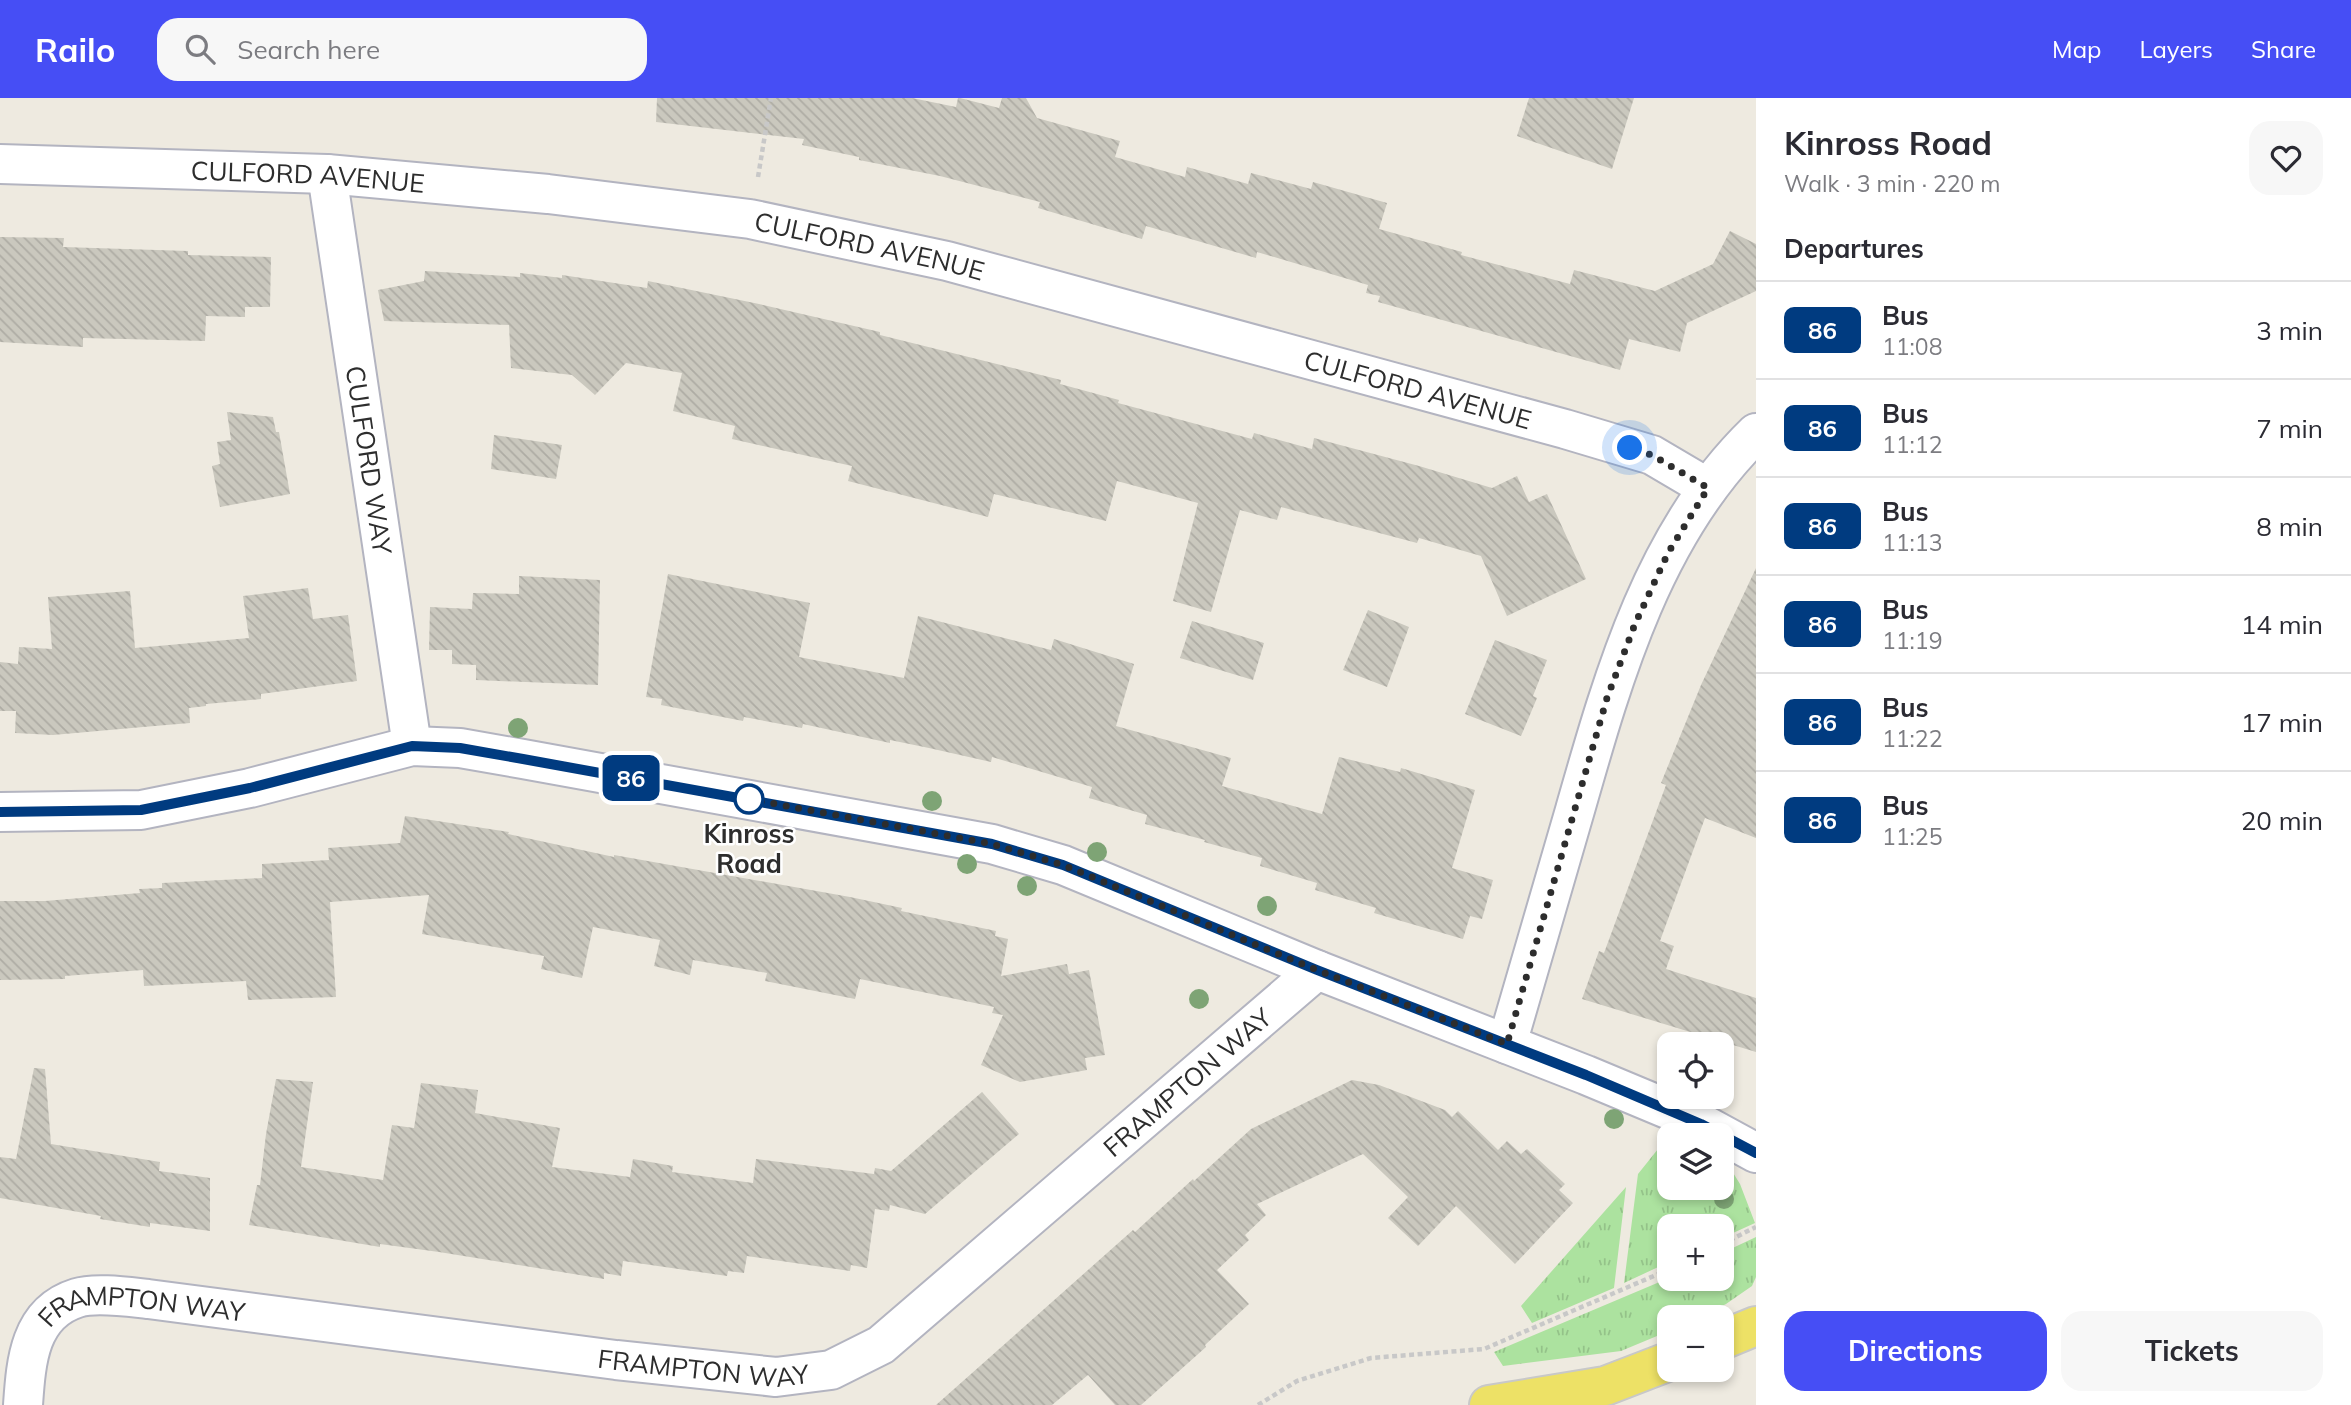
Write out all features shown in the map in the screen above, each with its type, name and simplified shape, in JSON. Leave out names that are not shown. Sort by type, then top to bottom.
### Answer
[{"type":"main road","points":[[1489,1405],[1605,1386],[1657,1366]]},
{"type":"street","name":"CULFORD AVENUE","points":[[0,164],[327,174],[548,194],[750,219],[947,261],[1565,429],[1652,455],[1708,488]]},
{"type":"street","name":"CULFORD WAY","points":[[327,174],[412,746]]},
{"type":"street","points":[[1507,1044],[1607,698],[1635,624],[1668,553],[1708,488],[1756,433]]},
{"type":"street","points":[[0,812],[141,810],[250,788],[412,746],[460,748],[992,844],[1072,868],[1317,970],[1701,1124],[1756,1153]]},
{"type":"street","name":"FRAMPTON WAY","points":[[23,1405],[25,1365],[32,1342],[47,1315],[78,1297],[148,1299],[616,1360],[776,1377],[831,1370],[881,1345],[1317,970]]},
{"type":"path","points":[[750,219],[771,98]]},
{"type":"path","points":[[1734,1238],[1756,1227]]},
{"type":"path","points":[[1258,1405],[1297,1381],[1371,1358],[1483,1349],[1657,1275]]},
{"type":"green space","points":[[1657,1150],[1657,1200],[1734,1200],[1734,1174],[1755,1223],[1734,1233],[1734,1214],[1657,1214],[1657,1268],[1624,1283],[1638,1174]]},
{"type":"green space","points":[[1626,1187],[1614,1288],[1532,1323],[1521,1306]]},
{"type":"green space","points":[[1756,1237],[1756,1277],[1752,1286],[1724,1305],[1657,1305],[1657,1336],[1621,1351],[1503,1366],[1494,1352],[1657,1283],[1657,1291],[1734,1291],[1734,1247]]},
{"type":"building","points":[[657,98],[912,98],[956,107],[960,98],[999,108],[1002,98],[1026,98],[1037,118],[1120,141],[1115,157],[1185,177],[1187,167],[1248,184],[1251,173],[1311,189],[1313,182],[1387,203],[1379,229],[1462,252],[1461,255],[1570,284],[1574,270],[1655,291],[1713,264],[1730,231],[1756,244],[1756,291],[1687,323],[1680,352],[1629,339],[1620,370],[1378,302],[1380,296],[1366,293],[1368,285],[1257,252],[1256,258],[1146,226],[1142,239],[1038,208],[1040,202],[802,145],[804,139],[656,122]]},
{"type":"building","points":[[1529,98],[1634,98],[1612,169],[1517,136]]},
{"type":"building","points":[[0,237],[64,238],[63,247],[271,257],[270,307],[245,307],[245,317],[206,316],[205,341],[83,338],[83,347],[0,342]]},
{"type":"building","points":[[425,271],[520,277],[520,273],[562,278],[562,275],[647,288],[648,281],[880,332],[880,335],[1061,380],[1060,384],[1119,400],[1118,403],[1252,439],[1254,433],[1312,449],[1314,438],[1492,488],[1517,476],[1529,502],[1547,494],[1586,579],[1507,616],[1481,556],[1419,538],[1417,543],[1281,507],[1277,520],[1240,510],[1211,612],[1173,601],[1198,503],[1117,481],[1106,521],[994,494],[988,517],[848,481],[852,466],[732,439],[735,426],[673,411],[682,373],[626,363],[595,395],[572,375],[511,368],[509,325],[384,321],[378,290],[424,281]]},
{"type":"building","points":[[227,412],[273,417],[276,432],[279,432],[290,494],[220,507],[212,466],[220,464],[217,442],[231,440]]},
{"type":"building","points":[[494,435],[562,445],[556,479],[491,469]]},
{"type":"building","points":[[1756,568],[1756,838],[1705,818],[1660,941],[1674,946],[1666,969],[1756,998],[1756,1052],[1734,1045],[1734,1032],[1690,1032],[1582,999],[1599,951],[1604,953],[1666,785],[1661,783],[1701,685]]},
{"type":"building","points":[[668,574],[810,603],[799,657],[904,678],[918,616],[1051,650],[1054,639],[1134,664],[1116,726],[1231,758],[1222,786],[1322,814],[1339,757],[1400,772],[1401,768],[1475,790],[1452,868],[1493,880],[1482,919],[1470,916],[1463,939],[1374,913],[1376,908],[1315,890],[1317,883],[1260,866],[1262,858],[1145,824],[1147,815],[1089,798],[1092,787],[992,757],[991,762],[803,724],[802,728],[744,717],[743,721],[661,705],[662,699],[646,697]]},
{"type":"building","points":[[519,576],[600,580],[598,685],[476,680],[476,665],[452,664],[452,650],[429,650],[430,607],[472,609],[473,593],[519,594]]},
{"type":"building","points":[[308,588],[313,619],[348,615],[357,681],[261,694],[261,699],[189,708],[190,723],[53,735],[15,733],[16,711],[0,711],[0,662],[18,664],[19,647],[52,649],[48,597],[130,591],[135,648],[249,638],[243,596]]},
{"type":"building","points":[[1368,610],[1409,627],[1387,687],[1343,670]]},
{"type":"building","points":[[1192,621],[1264,643],[1253,680],[1180,658]]},
{"type":"building","points":[[1495,640],[1547,660],[1533,696],[1537,698],[1521,736],[1465,714]]},
{"type":"building","points":[[405,816],[509,832],[508,834],[614,857],[850,897],[996,931],[995,936],[1008,939],[1001,976],[1067,964],[1069,974],[1089,970],[1105,1055],[1085,1058],[1087,1070],[1020,1082],[981,1065],[1003,1015],[992,1013],[994,1007],[860,979],[855,999],[765,981],[767,973],[693,960],[690,975],[654,966],[660,940],[593,927],[582,978],[541,969],[544,956],[422,934],[429,895],[330,902],[336,997],[248,1000],[246,981],[144,986],[143,970],[65,976],[65,979],[0,980],[0,901],[45,901],[140,893],[139,889],[162,888],[162,883],[262,878],[262,864],[329,860],[328,848],[400,843]]},
{"type":"building","points":[[34,1068],[45,1069],[51,1144],[160,1162],[159,1171],[210,1178],[210,1231],[150,1223],[150,1227],[0,1198],[0,1157],[16,1159]]},
{"type":"building","points":[[276,1079],[313,1082],[301,1167],[383,1180],[392,1125],[414,1128],[421,1083],[478,1090],[475,1113],[560,1128],[552,1167],[630,1177],[633,1159],[673,1166],[672,1172],[753,1183],[756,1159],[874,1174],[875,1168],[891,1171],[982,1092],[1019,1134],[925,1214],[890,1205],[889,1211],[875,1209],[867,1268],[851,1265],[850,1271],[747,1256],[744,1273],[728,1271],[727,1276],[623,1261],[621,1276],[604,1273],[604,1279],[249,1225],[257,1185],[260,1185]]},
{"type":"building","points":[[1352,1080],[1379,1085],[1445,1110],[1452,1117],[1458,1111],[1498,1150],[1507,1141],[1521,1154],[1527,1149],[1565,1184],[1559,1190],[1573,1203],[1515,1264],[1456,1206],[1418,1246],[1388,1218],[1408,1197],[1363,1154],[1257,1204],[1266,1215],[1245,1235],[1249,1240],[1217,1270],[1249,1304],[1141,1405],[1115,1405],[1088,1375],[1052,1405],[936,1405],[1251,1129]]},
{"type":"bus line","name":"86","points":[[0,812],[141,810],[250,788],[412,746],[460,748],[992,844],[1072,868],[1317,970],[1586,1075],[1701,1124],[1756,1153]]},
{"type":"place","name":"Kinross Road","points":[[749,799]]},
{"type":"route","points":[[749,799],[992,844],[1063,865],[1317,970],[1507,1044],[1607,698],[1635,624],[1668,553],[1708,488],[1652,455],[1630,448]]}]
